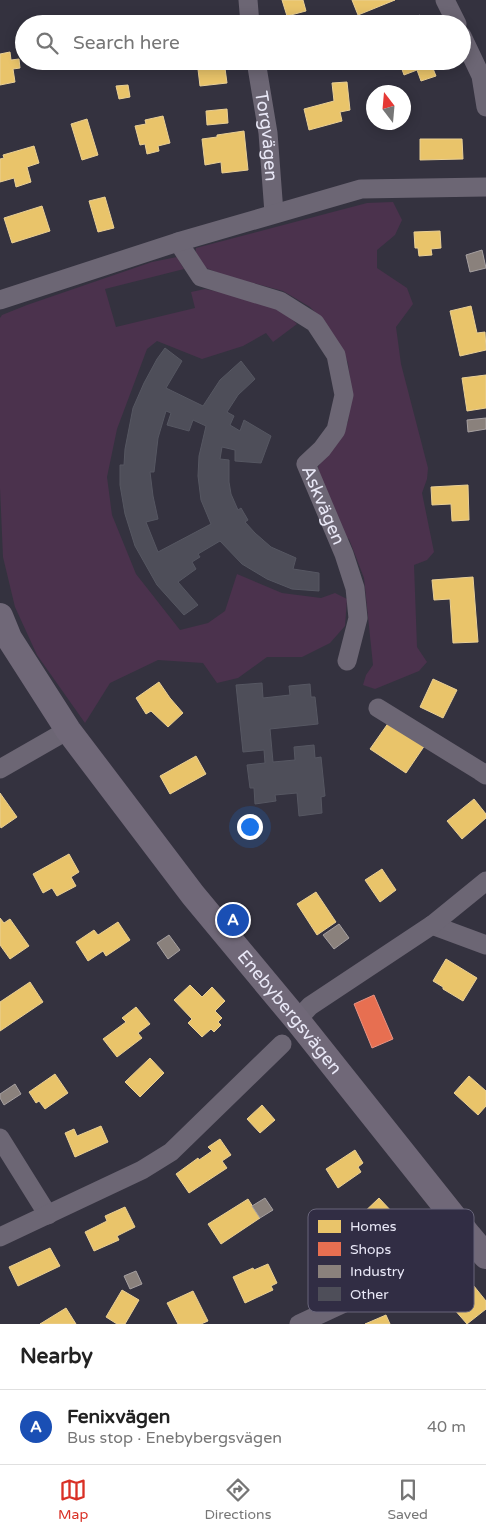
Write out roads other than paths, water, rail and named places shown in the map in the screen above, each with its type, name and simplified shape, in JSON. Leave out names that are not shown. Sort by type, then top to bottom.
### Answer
[{"type":"main road","name":"Enebybergsvägen","points":[[0,616],[9,638],[68,730],[193,895],[297,1020],[447,1209]]},
{"type":"main road","name":"Enebybergsvägen","points":[[474,1243],[486,1256]]},
{"type":"street","points":[[248,0],[249,15]]},
{"type":"street","points":[[445,0],[452,15]]},
{"type":"street","points":[[471,55],[481,76],[486,107]]},
{"type":"street","name":"Torgvägen","points":[[258,70],[268,132],[274,213]]},
{"type":"street","points":[[0,300],[178,242],[361,189],[486,187]]},
{"type":"street","name":"Askvägen","points":[[178,242],[201,277],[280,301],[316,323],[336,355],[344,395],[336,430],[322,449],[306,464],[344,554],[355,588],[358,618],[347,660]]},
{"type":"street","points":[[378,708],[486,775]]},
{"type":"street","points":[[0,769],[68,730]]},
{"type":"street","points":[[297,1020],[310,1006],[432,925],[486,881]]},
{"type":"street","points":[[432,925],[486,945]]},
{"type":"street","points":[[0,1237],[142,1170],[171,1152],[282,1044]]},
{"type":"street","points":[[0,1138],[48,1214]]},
{"type":"street","points":[[299,1324],[325,1312]]},
{"type":"place","name":"Fenixvägen","points":[[233,920]]}]
